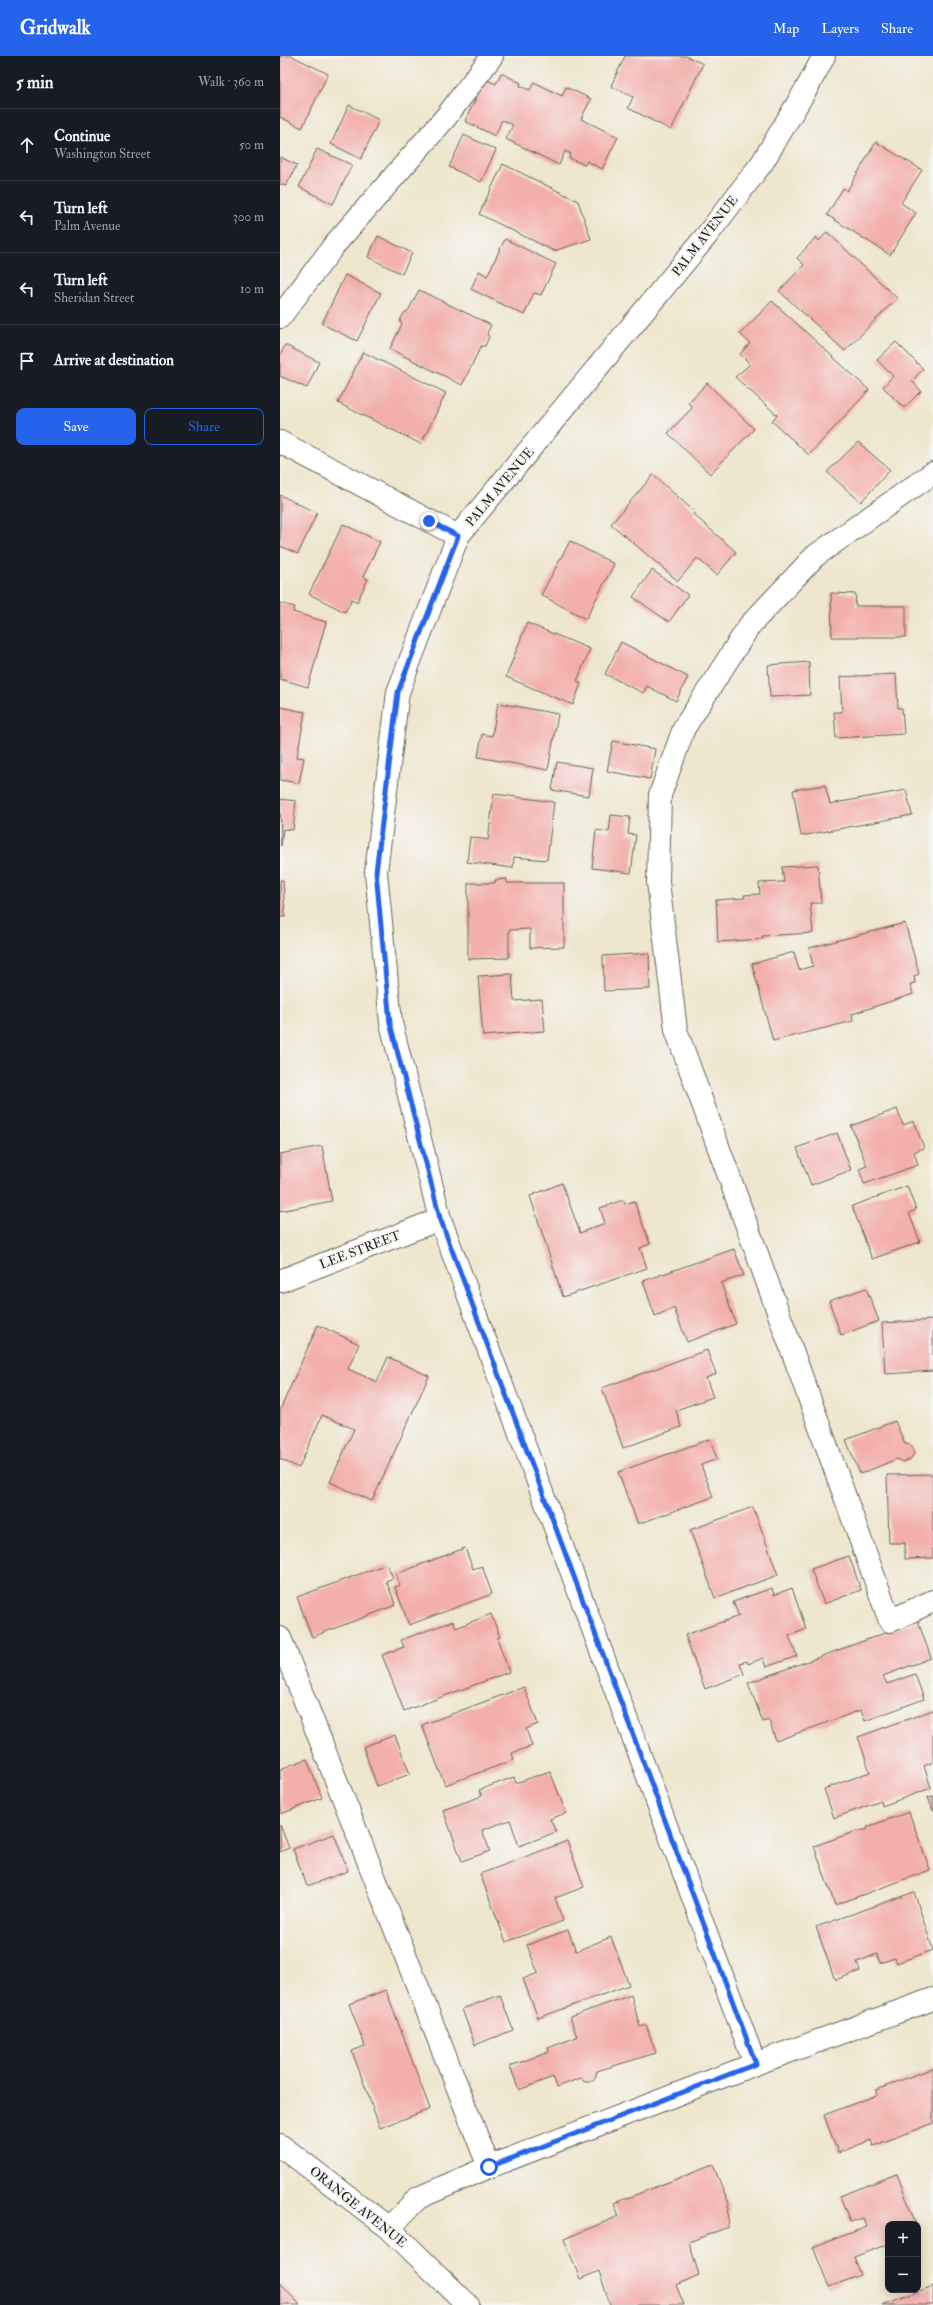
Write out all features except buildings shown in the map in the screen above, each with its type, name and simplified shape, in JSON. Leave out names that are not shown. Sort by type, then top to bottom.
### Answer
[{"type":"street","points":[[280,317],[336,243],[446,117],[492,56]]},
{"type":"street","name":"PALM AVENUE","points":[[756,2064],[440,1218],[390,1023],[376,872],[398,692],[458,536],[707,235],[762,163],[824,56]]},
{"type":"street","points":[[280,442],[458,536]]},
{"type":"street","points":[[933,473],[815,556],[750,625],[682,736],[660,795],[658,882],[676,1030],[890,1621],[933,1601]]},
{"type":"street","name":"LEE STREET","points":[[280,1281],[440,1218]]},
{"type":"street","points":[[280,1638],[489,2167]]},
{"type":"street","points":[[389,2228],[418,2198],[489,2167],[756,2064],[933,1999]]},
{"type":"street","name":"ORANGE AVENUE","points":[[280,2145],[389,2228],[468,2305]]},
{"type":"route","points":[[429,521],[458,536],[398,692],[376,872],[390,1023],[440,1218],[756,2064],[489,2167]]}]
